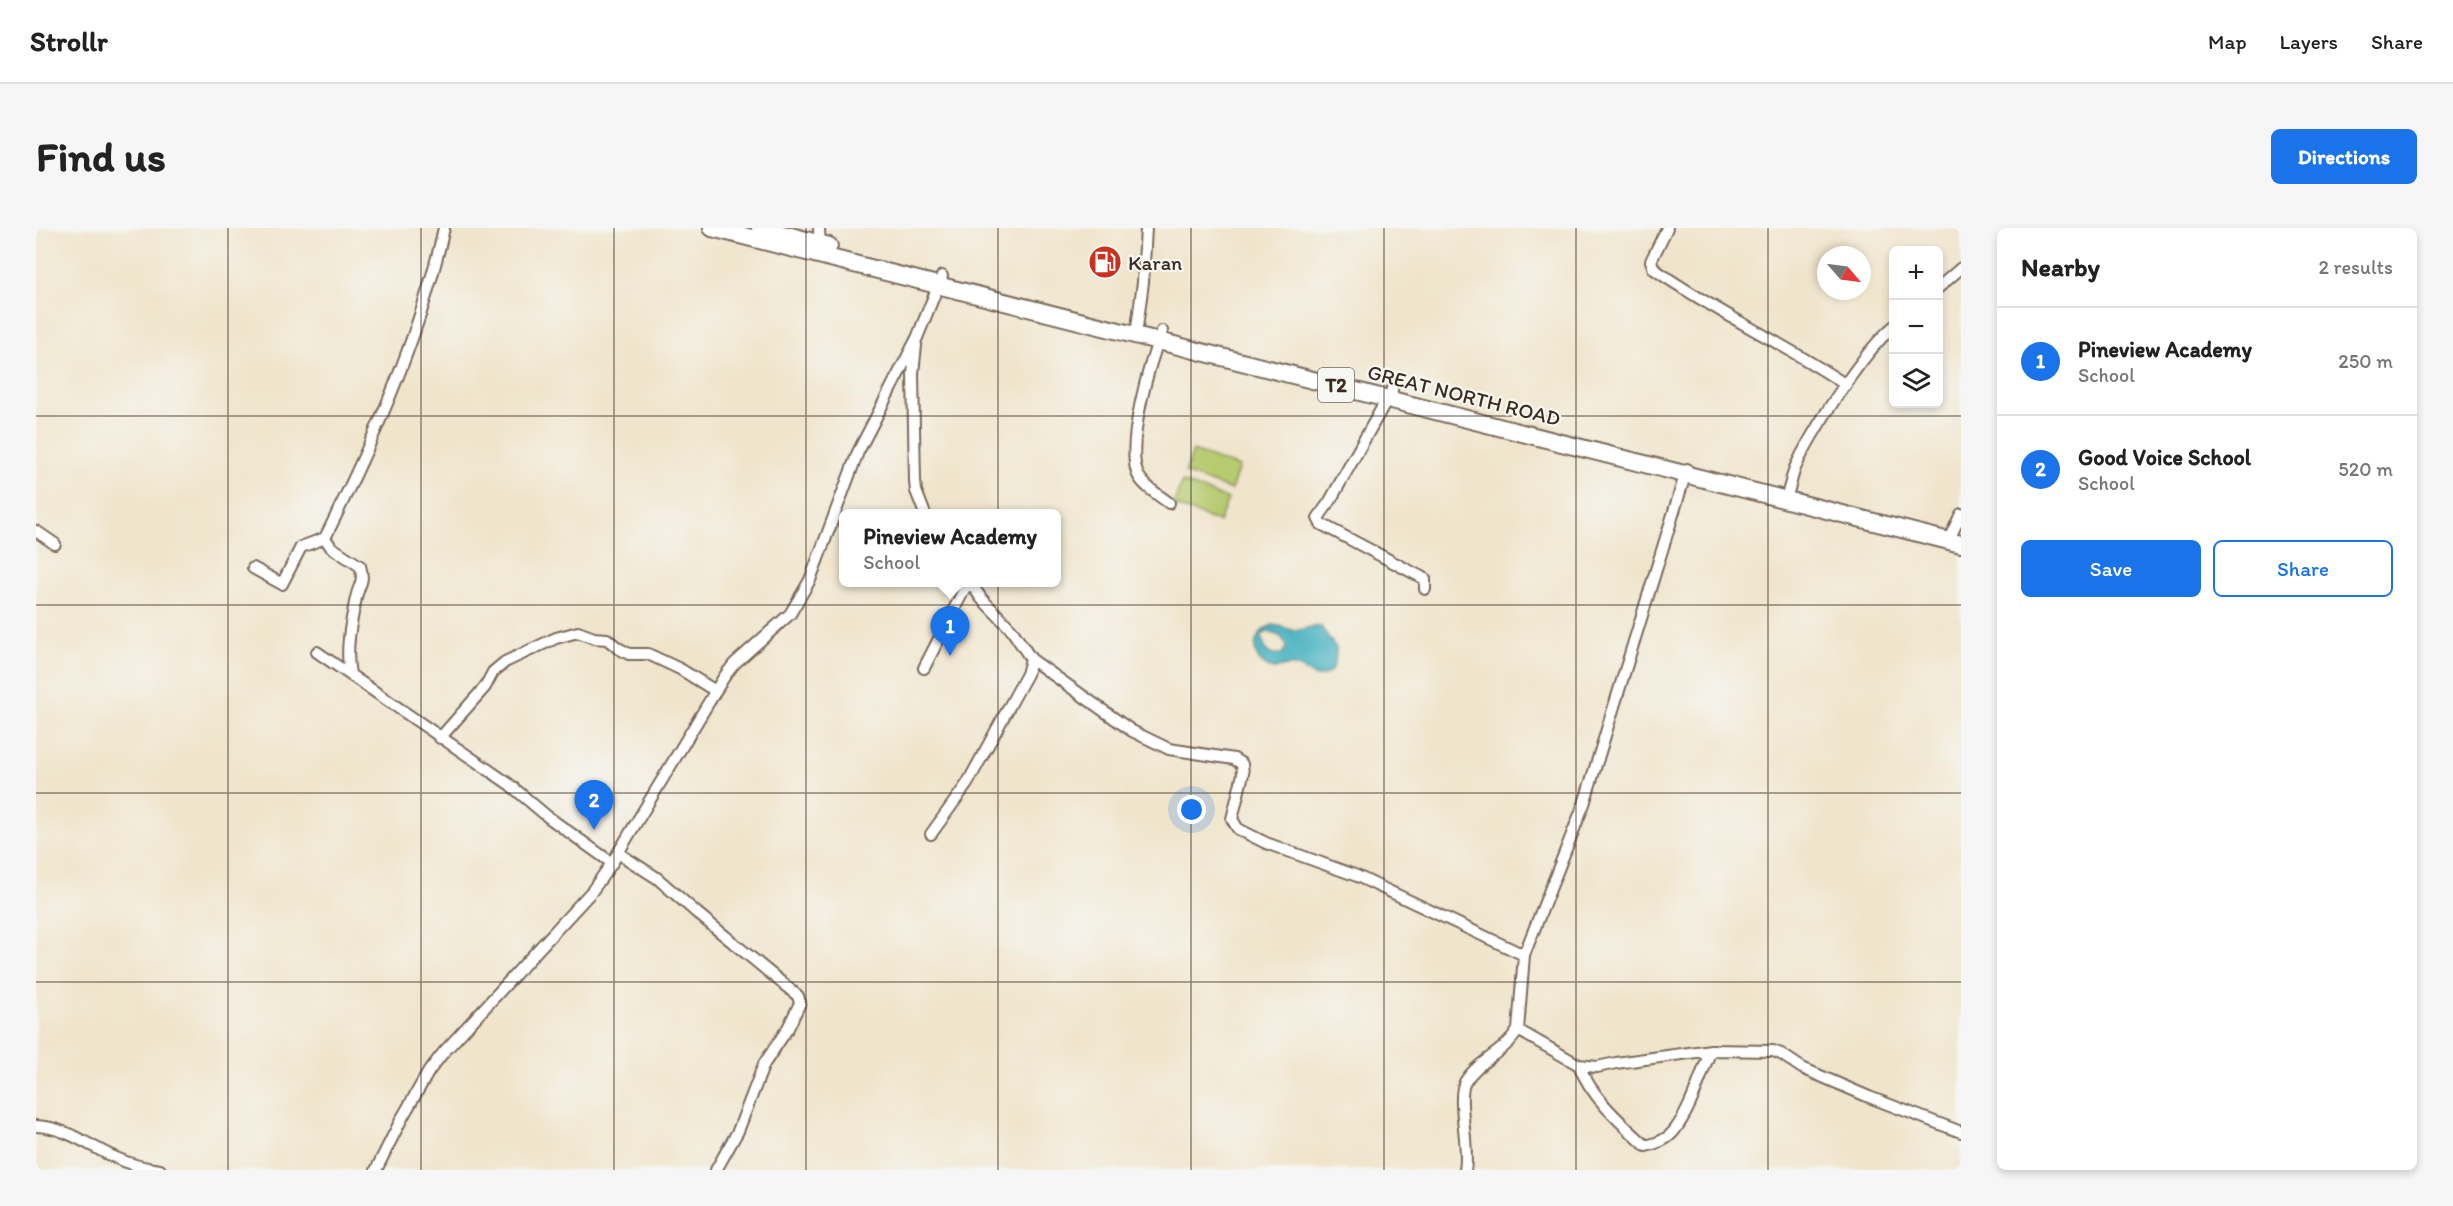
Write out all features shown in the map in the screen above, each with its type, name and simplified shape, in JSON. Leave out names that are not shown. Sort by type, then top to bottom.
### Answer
[{"type":"highway","name":"GREAT NORTH ROAD","points":[[712,228],[820,242]]},
{"type":"highway","name":"GREAT NORTH ROAD","points":[[760,228],[820,242],[940,280],[1687,472],[1958,538]]},
{"type":"street","points":[[253,568],[282,584],[301,547],[325,538],[390,400],[432,280],[444,228]]},
{"type":"street","points":[[1137,330],[1146,228]]},
{"type":"street","points":[[1667,228],[1651,261],[1654,269],[1710,306],[1765,335],[1846,385]]},
{"type":"street","points":[[1943,284],[1961,268]]},
{"type":"street","points":[[376,1170],[429,1071],[592,891],[612,864],[714,690],[734,664],[779,625],[799,601],[810,580],[858,452],[917,338],[940,280]]},
{"type":"street","points":[[1786,496],[1792,476],[1804,451],[1846,385],[1878,341],[1889,330]]},
{"type":"street","points":[[1160,336],[1138,416],[1136,462],[1142,480],[1169,503]]},
{"type":"street","points":[[917,338],[913,374],[915,481],[916,491],[923,509]]},
{"type":"street","points":[[1390,394],[1330,501],[1318,518],[1321,524],[1425,579],[1425,589]]},
{"type":"street","points":[[1465,1170],[1467,1149],[1462,1093],[1464,1084],[1518,1030],[1524,955],[1584,804],[1687,472]]},
{"type":"street","points":[[1958,538],[1961,514]]},
{"type":"street","points":[[36,531],[55,544]]},
{"type":"street","points":[[325,538],[331,547],[360,566],[363,579],[356,596],[348,640],[347,661],[350,674]]},
{"type":"street","points":[[924,668],[966,587]]},
{"type":"street","points":[[973,587],[1011,629],[1031,659],[1132,731],[1169,749],[1234,759],[1242,764],[1243,774],[1232,819],[1238,829],[1276,848],[1357,876],[1524,955]]},
{"type":"street","points":[[440,738],[484,687],[493,672],[505,662],[556,638],[578,632],[594,638],[607,639],[629,654],[648,654],[680,669],[714,690]]},
{"type":"street","points":[[317,652],[509,784],[548,817],[612,864]]},
{"type":"street","points":[[931,834],[967,784],[1027,674],[1031,659]]},
{"type":"street","points":[[618,853],[657,878],[798,996],[800,1003],[788,1028],[764,1064],[738,1131],[716,1170]]},
{"type":"street","points":[[1518,1030],[1579,1065],[1597,1067],[1711,1050],[1773,1051],[1782,1054],[1802,1068],[1869,1097],[1961,1132]]},
{"type":"street","points":[[1579,1065],[1584,1079],[1622,1124],[1646,1146],[1662,1141],[1674,1131],[1689,1105],[1711,1050]]},
{"type":"street","points":[[36,1126],[72,1135],[113,1157],[160,1170]]},
{"type":"green space","points":[[1193,451],[1239,467],[1231,490],[1185,473]]},
{"type":"green space","points":[[1182,482],[1228,499],[1219,522],[1173,505]]},
{"type":"water","points":[[1273,625],[1292,630],[1321,627],[1336,648],[1335,660],[1330,672],[1316,677],[1296,667],[1287,666],[1274,669],[1266,666],[1256,655],[1255,648],[1256,641],[1265,629]],"holes":[[[1268,632],[1284,640],[1286,647],[1282,654],[1271,654],[1266,651],[1261,635]]]},
{"type":"place","name":"Karan","points":[[1105,262]]},
{"type":"place","name":"Pineview Academy","points":[[950,656]]},
{"type":"place","name":"Good Voice School","points":[[594,830]]}]
